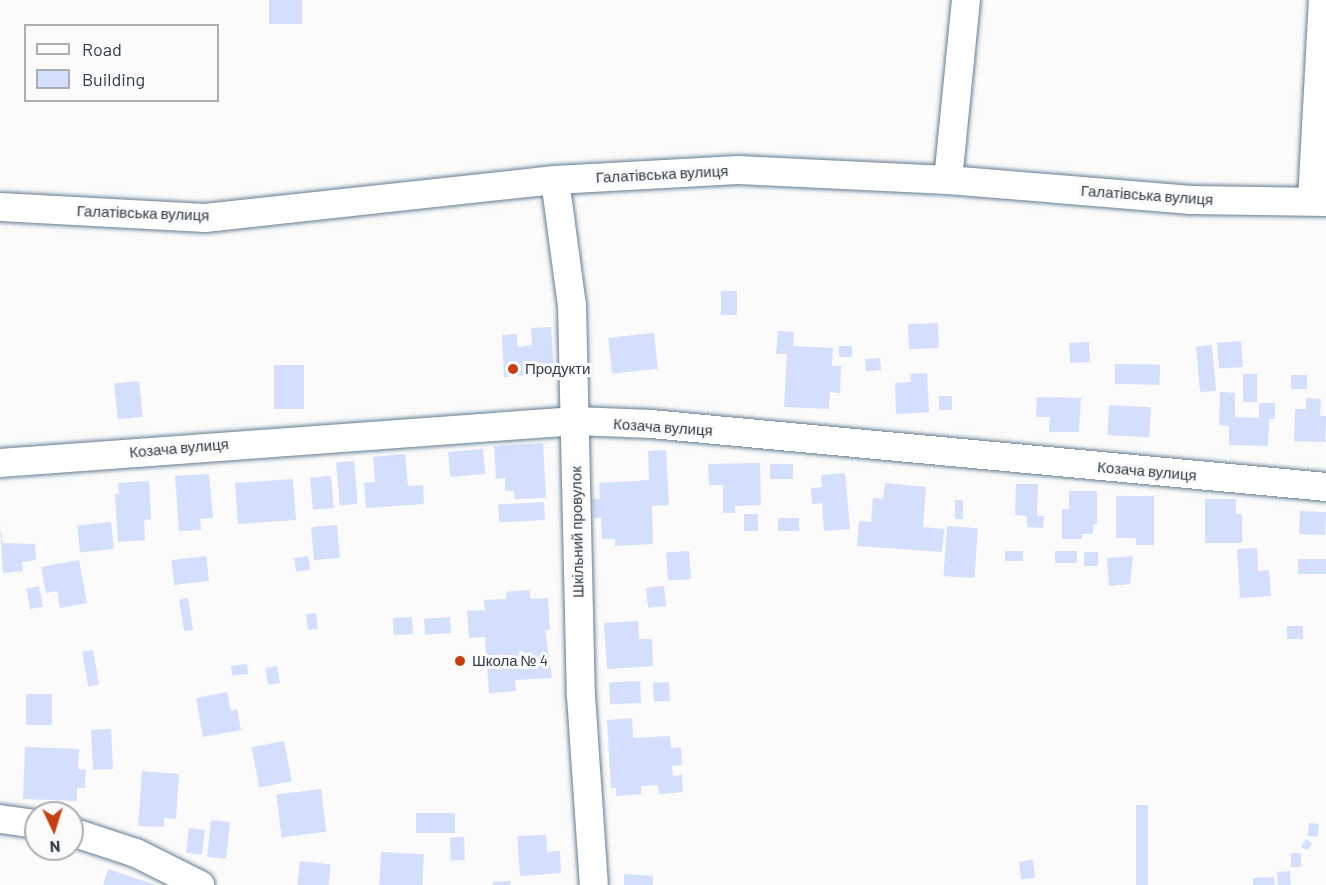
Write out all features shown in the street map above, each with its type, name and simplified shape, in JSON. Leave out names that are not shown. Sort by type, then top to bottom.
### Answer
[{"type":"street","points":[[948,180],[966,0]]},
{"type":"street","points":[[1319,201],[1323,0]]},
{"type":"street","name":"Галатівська вулиця","points":[[0,207],[205,218],[555,180],[738,170],[948,180],[1191,200],[1319,201]]},
{"type":"street","name":"Шкільний провулок","points":[[555,180],[572,305],[580,673],[594,885]]},
{"type":"street","name":"Козача вулиця","points":[[0,463],[576,421],[651,424],[1326,487]]},
{"type":"street","points":[[0,819],[24,823]]},
{"type":"street","points":[[84,836],[136,853],[200,885]]},
{"type":"building","points":[[269,0],[302,0],[302,24],[269,24]]},
{"type":"building","points":[[721,291],[737,291],[737,315],[721,315]]},
{"type":"building","points":[[938,323],[939,348],[909,349],[908,324]]},
{"type":"building","points":[[551,327],[554,373],[504,377],[502,335],[517,334],[518,347],[532,345],[531,328]]},
{"type":"building","points":[[778,331],[794,332],[793,346],[833,348],[832,366],[841,366],[840,393],[830,392],[829,409],[784,407],[787,354],[776,354]]},
{"type":"building","points":[[654,333],[658,369],[612,374],[608,338]]},
{"type":"building","points":[[1241,341],[1243,367],[1219,369],[1217,343]]},
{"type":"building","points":[[1089,342],[1090,362],[1070,363],[1069,343]]},
{"type":"building","points":[[1212,345],[1216,391],[1200,392],[1196,346]]},
{"type":"building","points":[[839,346],[852,346],[852,357],[839,357]]},
{"type":"building","points":[[880,358],[881,370],[866,371],[865,359]]},
{"type":"building","points":[[1115,364],[1160,365],[1160,385],[1115,384]]},
{"type":"building","points":[[274,365],[304,365],[304,409],[274,409]]},
{"type":"building","points":[[927,373],[929,412],[896,414],[895,383],[911,382],[910,374]]},
{"type":"building","points":[[1243,374],[1257,374],[1257,402],[1243,402]]},
{"type":"building","points":[[1291,375],[1307,375],[1307,389],[1291,389]]},
{"type":"building","points":[[139,381],[143,417],[118,419],[114,384]]},
{"type":"building","points":[[1220,392],[1235,393],[1235,417],[1259,418],[1259,403],[1275,403],[1275,419],[1269,419],[1268,446],[1229,445],[1229,426],[1219,425]]},
{"type":"building","points":[[939,396],[952,396],[952,410],[939,410]]},
{"type":"building","points":[[1037,397],[1081,398],[1079,432],[1049,432],[1050,417],[1036,417]]},
{"type":"building","points":[[1306,398],[1321,399],[1320,416],[1326,416],[1325,442],[1294,441],[1295,409],[1306,409]]},
{"type":"building","points":[[1109,405],[1151,407],[1149,437],[1107,435]]},
{"type":"building","points":[[543,443],[546,498],[515,499],[514,491],[505,491],[505,478],[496,479],[494,446]]},
{"type":"building","points":[[483,449],[485,474],[450,477],[448,452]]},
{"type":"building","points":[[666,450],[669,505],[652,506],[653,544],[615,546],[615,539],[602,539],[601,518],[594,518],[593,499],[600,499],[599,483],[649,480],[648,451]]},
{"type":"building","points":[[405,454],[408,486],[423,485],[424,504],[366,508],[364,483],[375,482],[373,457]]},
{"type":"building","points":[[354,461],[358,504],[340,505],[336,463]]},
{"type":"building","points":[[760,463],[761,505],[735,506],[735,513],[723,513],[723,485],[709,485],[708,464]]},
{"type":"building","points":[[770,464],[793,464],[793,479],[770,479]]},
{"type":"building","points":[[845,473],[850,529],[824,531],[822,503],[812,504],[811,488],[822,487],[821,475]]},
{"type":"building","points":[[209,474],[213,518],[200,519],[201,530],[179,531],[175,476]]},
{"type":"building","points":[[331,476],[334,508],[313,510],[310,478]]},
{"type":"building","points":[[293,479],[296,520],[238,524],[235,483]]},
{"type":"building","points":[[149,481],[151,519],[144,520],[145,540],[118,542],[115,494],[119,494],[118,483]]},
{"type":"building","points":[[885,483],[926,487],[923,527],[944,529],[942,552],[857,546],[859,521],[871,522],[873,498],[883,499]]},
{"type":"building","points":[[1016,484],[1038,484],[1037,516],[1044,516],[1043,528],[1027,527],[1027,516],[1015,515]]},
{"type":"building","points":[[1069,491],[1097,491],[1097,524],[1093,525],[1093,534],[1082,534],[1082,539],[1062,539],[1062,509],[1069,509]]},
{"type":"building","points":[[1116,496],[1154,496],[1154,545],[1136,545],[1136,538],[1116,538]]},
{"type":"building","points":[[1205,499],[1236,499],[1236,514],[1242,514],[1242,543],[1205,543]]},
{"type":"building","points":[[955,500],[963,500],[963,519],[955,519]]},
{"type":"building","points":[[544,502],[545,520],[499,522],[498,504]]},
{"type":"building","points":[[1300,511],[1326,512],[1325,535],[1299,534]]},
{"type":"building","points":[[744,514],[758,514],[758,531],[744,531]]},
{"type":"building","points":[[778,518],[799,518],[799,531],[778,531]]},
{"type":"building","points":[[111,522],[114,549],[80,552],[77,526]]},
{"type":"building","points":[[337,525],[340,558],[314,560],[311,527]]},
{"type":"building","points":[[0,526],[3,543],[35,544],[36,560],[22,562],[23,571],[3,573]]},
{"type":"building","points":[[947,526],[978,528],[974,578],[944,576]]},
{"type":"building","points":[[1257,548],[1258,571],[1269,570],[1271,596],[1240,598],[1237,549]]},
{"type":"building","points":[[689,551],[691,579],[668,581],[666,553]]},
{"type":"building","points":[[1005,551],[1023,551],[1023,561],[1005,561]]},
{"type":"building","points":[[1055,551],[1077,551],[1077,563],[1055,563]]},
{"type":"building","points":[[1084,552],[1098,552],[1098,566],[1084,566]]},
{"type":"building","points":[[206,556],[209,581],[174,585],[171,560]]},
{"type":"building","points":[[308,556],[310,570],[296,572],[294,558]]},
{"type":"building","points":[[1133,556],[1130,584],[1109,586],[1107,558]]},
{"type":"building","points":[[1298,559],[1326,559],[1326,574],[1298,574]]},
{"type":"building","points":[[79,560],[87,603],[60,608],[57,591],[46,593],[41,567]]},
{"type":"building","points":[[39,586],[43,607],[30,609],[26,588]]},
{"type":"building","points":[[664,586],[666,606],[648,608],[646,588]]},
{"type":"building","points":[[530,590],[530,599],[548,598],[550,630],[545,630],[552,678],[515,680],[516,691],[489,693],[485,637],[469,638],[467,611],[485,610],[484,600],[506,599],[506,592]]},
{"type":"building","points":[[188,598],[193,630],[184,631],[179,599]]},
{"type":"building","points":[[316,613],[318,629],[308,630],[306,614]]},
{"type":"building","points":[[412,617],[413,634],[394,635],[393,618]]},
{"type":"building","points":[[450,617],[451,633],[425,635],[424,619]]},
{"type":"building","points":[[638,621],[639,639],[652,639],[653,666],[607,669],[604,623]]},
{"type":"building","points":[[1287,626],[1303,626],[1303,639],[1287,639]]},
{"type":"building","points":[[93,650],[99,684],[88,686],[82,652]]},
{"type":"building","points":[[247,664],[248,674],[232,676],[231,666]]},
{"type":"building","points":[[277,666],[280,683],[268,685],[265,668]]},
{"type":"building","points":[[640,681],[641,703],[610,705],[609,683]]},
{"type":"building","points":[[669,682],[670,701],[654,702],[653,683]]},
{"type":"building","points":[[227,692],[231,711],[237,709],[241,730],[203,737],[196,698]]},
{"type":"building","points":[[26,694],[52,694],[52,725],[26,725]]},
{"type":"building","points":[[632,718],[633,738],[670,736],[671,748],[681,747],[682,765],[672,766],[673,776],[682,775],[683,792],[659,794],[658,785],[641,786],[641,794],[616,796],[616,788],[611,788],[607,720]]},
{"type":"building","points":[[111,729],[113,769],[93,770],[91,730]]},
{"type":"building","points":[[284,741],[292,781],[259,788],[252,747]]},
{"type":"building","points":[[25,747],[79,749],[78,769],[86,770],[85,788],[77,788],[77,801],[23,799]]},
{"type":"building","points":[[142,771],[179,774],[176,819],[164,818],[164,827],[138,826]]},
{"type":"building","points":[[321,789],[326,832],[282,837],[276,794]]},
{"type":"building","points":[[1136,805],[1148,805],[1148,885],[1136,885]]},
{"type":"building","points":[[416,813],[455,813],[455,833],[416,833]]},
{"type":"building","points":[[211,820],[230,822],[226,859],[207,857]]},
{"type":"building","points":[[1309,823],[1319,824],[1318,837],[1308,836]]},
{"type":"building","points":[[189,828],[205,830],[202,855],[186,853]]},
{"type":"building","points":[[546,835],[547,852],[560,851],[561,873],[520,876],[517,836]]},
{"type":"building","points":[[450,837],[464,837],[465,860],[451,860]]},
{"type":"building","points":[[1306,839],[1312,843],[1308,850],[1301,847]]},
{"type":"building","points":[[381,852],[424,854],[422,885],[379,885]]},
{"type":"building","points":[[1291,853],[1301,853],[1301,867],[1291,867]]},
{"type":"building","points":[[1033,860],[1035,878],[1021,879],[1019,861]]},
{"type":"building","points":[[300,861],[331,864],[329,885],[297,885]]},
{"type":"building","points":[[108,869],[156,885],[103,885]]},
{"type":"building","points":[[1290,871],[1291,885],[1278,885],[1277,872]]},
{"type":"building","points":[[624,874],[653,876],[653,885],[624,885]]},
{"type":"building","points":[[1274,877],[1275,885],[1253,885],[1253,878]]},
{"type":"building","points":[[510,881],[511,885],[493,885],[493,882]]},
{"type":"place","name":"Продукти","points":[[513,369]]},
{"type":"place","name":"Школа № 4","points":[[460,661]]}]
